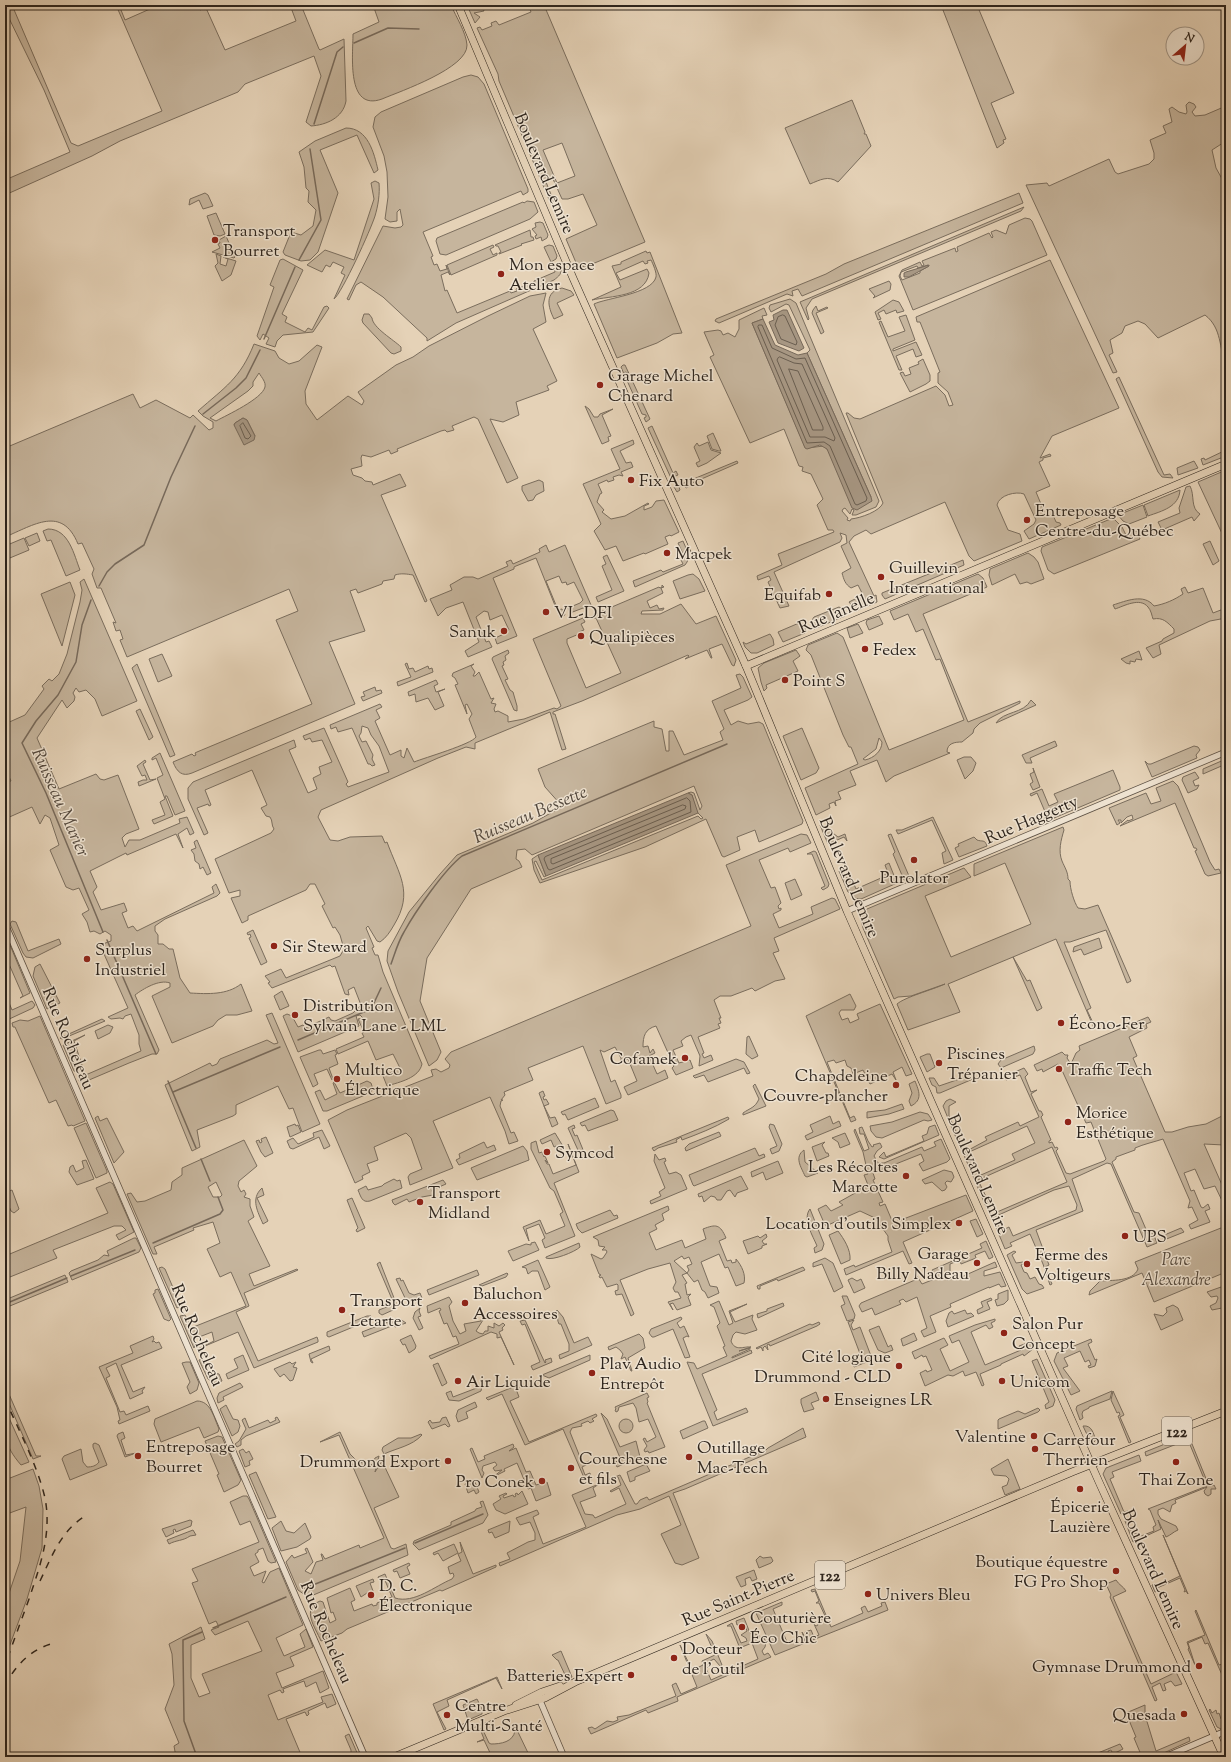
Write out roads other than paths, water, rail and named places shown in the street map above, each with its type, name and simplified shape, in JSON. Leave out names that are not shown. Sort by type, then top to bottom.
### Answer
[{"type":"main road","name":"Boulevard Lemire","points":[[458,5],[573,278],[746,666],[847,911],[1092,1465],[1224,1757]]},
{"type":"main road","name":"Rue Janelle","points":[[746,666],[1226,464]]},
{"type":"main road","name":"Rue Saint-Pierre","points":[[539,1697],[1092,1465],[1226,1411]]},
{"type":"main road","points":[[394,1757],[539,1697]]},
{"type":"street","name":"Rue Haggerty","points":[[847,911],[1226,752]]},
{"type":"street","name":"Rue Rocheleau","points":[[5,924],[365,1757]]},
{"type":"street","points":[[539,1697],[564,1757]]},
{"type":"street","points":[[1165,1757],[1226,1731]]},
{"type":"water","points":[[929,265],[909,277],[904,277],[904,273],[906,272]]},
{"type":"water","points":[[783,310],[787,310],[804,348],[799,351],[778,343],[769,322],[774,320],[773,315]]},
{"type":"water","points":[[763,319],[775,345],[798,355],[807,353],[871,497],[872,501],[857,510],[852,508],[827,449],[820,445],[807,449],[805,448],[752,323]]},
{"type":"water","points":[[243,418],[247,420],[255,436],[254,440],[244,445],[234,425]]},
{"type":"water","points":[[688,793],[692,795],[698,813],[546,876],[538,855]]},
{"type":"waterway","name":"Ruisseau Marier","points":[[354,43],[388,28],[419,29]]},
{"type":"waterway","name":"Ruisseau Marier","points":[[314,124],[337,52],[343,47]]},
{"type":"waterway","name":"Ruisseau Marier","points":[[299,260],[321,220],[310,149]]},
{"type":"waterway","name":"Ruisseau Marier","points":[[264,339],[295,267]]},
{"type":"waterway","name":"Ruisseau Marier","points":[[203,414],[236,388],[246,378],[260,350]]},
{"type":"waterway","name":"Ruisseau Marier","points":[[99,586],[107,572],[115,564],[144,545],[171,477],[195,426]]},
{"type":"waterway","name":"Ruisseau Marier","points":[[91,600],[82,625],[76,662],[58,695],[36,721],[22,743],[46,793],[103,932]]},
{"type":"waterway","name":"Ruisseau Bessette","points":[[391,964],[400,940],[415,914],[447,871],[462,856],[727,744]]},
{"type":"waterway","name":"Ruisseau Marier","points":[[107,940],[156,1054]]},
{"type":"waterway","name":"Ruisseau Bessette","points":[[298,1040],[366,1011],[373,1005],[381,988]]},
{"type":"waterway","name":"Ruisseau Bessette","points":[[173,1092],[280,1047]]},
{"type":"waterway","name":"Ruisseau Marier","points":[[168,1081],[196,1148]]},
{"type":"waterway","name":"Ruisseau Marier","points":[[201,1159],[210,1181]]},
{"type":"waterway","name":"Ruisseau Marier","points":[[153,1243],[220,1214],[223,1210],[218,1197]]},
{"type":"waterway","name":"Ruisseau Marier","points":[[71,1276],[135,1250]]},
{"type":"waterway","name":"Ruisseau Marier","points":[[5,1304],[67,1278]]},
{"type":"waterway","points":[[415,1543],[483,1514]]},
{"type":"waterway","points":[[303,1589],[405,1548]]},
{"type":"waterway","points":[[213,1628],[286,1597]]},
{"type":"waterway","points":[[197,1757],[184,1721],[183,1640],[202,1632]]},
{"type":"railway","points":[[5,1399],[42,1485],[47,1511],[46,1537],[41,1562],[5,1665]]},
{"type":"railway","points":[[40,1581],[53,1553],[63,1537],[85,1516]]},
{"type":"railway","points":[[5,1686],[13,1672],[24,1660],[36,1650],[51,1644]]},
{"type":"place","name":"Transport Bourret","points":[[215,240]]},
{"type":"place","name":"Mon espace Atelier","points":[[501,274]]},
{"type":"place","name":"Garage Michel Chenard","points":[[600,385]]},
{"type":"place","name":"Fix Auto","points":[[631,480]]},
{"type":"place","name":"Entreposage Centre-du-Québec","points":[[1027,520]]},
{"type":"place","name":"Macpek","points":[[667,553]]},
{"type":"place","name":"Guillevin International","points":[[881,577]]},
{"type":"place","name":"Equifab","points":[[829,594]]},
{"type":"place","name":"VL-DFI","points":[[546,612]]},
{"type":"place","name":"Sanuk","points":[[504,631]]},
{"type":"place","name":"Qualipièces","points":[[581,636]]},
{"type":"place","name":"Fedex","points":[[865,649]]},
{"type":"place","name":"Point S","points":[[785,680]]},
{"type":"place","name":"Purolator","points":[[914,860]]},
{"type":"place","name":"Sir Steward","points":[[274,946]]},
{"type":"place","name":"Surplus Industriel","points":[[87,959]]},
{"type":"place","name":"Distribution Sylvain Lane - LML","points":[[295,1015]]},
{"type":"place","name":"Écono-Fer","points":[[1061,1023]]},
{"type":"place","name":"Cofamek","points":[[685,1058]]},
{"type":"place","name":"Piscines Trépanier","points":[[939,1063]]},
{"type":"place","name":"Traffic Tech","points":[[1059,1069]]},
{"type":"place","name":"Multico Électrique","points":[[337,1079]]},
{"type":"place","name":"Chapdeleine Couvre-plancher","points":[[896,1085]]},
{"type":"place","name":"Morice Esthétique","points":[[1068,1122]]},
{"type":"place","name":"Symcod","points":[[547,1152]]},
{"type":"place","name":"Les Récoltes Marcotte","points":[[906,1176]]},
{"type":"place","name":"Transport Midland","points":[[420,1202]]},
{"type":"place","name":"Location d'outils Simplex","points":[[959,1223]]},
{"type":"place","name":"UPS","points":[[1125,1236]]},
{"type":"place","name":"Garage Billy Nadeau","points":[[977,1263]]},
{"type":"place","name":"Ferme des Voltigeurs","points":[[1027,1264]]},
{"type":"place","name":"Baluchon Accessoires","points":[[465,1303]]},
{"type":"place","name":"Transport Letarte","points":[[342,1310]]},
{"type":"place","name":"Salon Pur Concept","points":[[1004,1333]]},
{"type":"place","name":"Cité logique Drummond - CLD","points":[[899,1366]]},
{"type":"place","name":"Plav Audio Entrepôt","points":[[592,1373]]},
{"type":"place","name":"Air Liquide","points":[[458,1381]]},
{"type":"place","name":"Unicom","points":[[1002,1381]]},
{"type":"place","name":"Enseignes LR","points":[[826,1399]]},
{"type":"place","name":"Valentine","points":[[1034,1436]]},
{"type":"place","name":"Carrefour Therrien","points":[[1035,1449]]},
{"type":"place","name":"Entreposage Bourret","points":[[138,1456]]},
{"type":"place","name":"Outillage Mac-Tech","points":[[689,1457]]},
{"type":"place","name":"Drummond Export","points":[[448,1461]]},
{"type":"place","name":"Thai Zone","points":[[1176,1462]]},
{"type":"place","name":"Courchesne et fils","points":[[571,1468]]},
{"type":"place","name":"Pro Conek","points":[[542,1481]]},
{"type":"place","name":"Épicerie Lauzière","points":[[1080,1489]]},
{"type":"place","name":"Boutique équestre FG Pro Shop","points":[[1116,1571]]},
{"type":"place","name":"Univers Bleu","points":[[868,1594]]},
{"type":"place","name":"D. C. Électronique","points":[[371,1595]]},
{"type":"place","name":"Couturière Éco Chic","points":[[742,1627]]},
{"type":"place","name":"Docteur de l'outil","points":[[674,1658]]},
{"type":"place","name":"Gymnase Drummond","points":[[1199,1666]]},
{"type":"place","name":"Batteries Expert","points":[[631,1675]]},
{"type":"place","name":"Quesada","points":[[1184,1714]]},
{"type":"place","name":"Centre Multi-Santé","points":[[447,1715]]},
{"type":"park label","name":"Parc Alexandre","points":[[1176,1269]]}]
